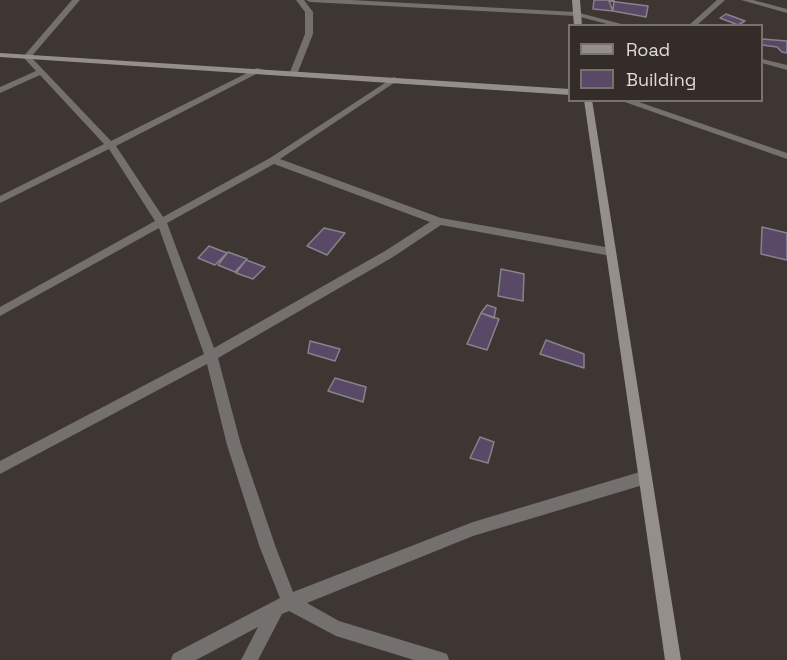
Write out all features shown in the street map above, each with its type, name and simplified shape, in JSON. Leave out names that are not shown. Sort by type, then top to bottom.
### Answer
[{"type":"street","points":[[27,57],[76,0]]},
{"type":"street","points":[[294,72],[309,34],[309,12],[300,0]]},
{"type":"street","points":[[310,0],[576,14],[618,24]]},
{"type":"street","points":[[576,0],[578,24]]},
{"type":"street","points":[[694,24],[721,0]]},
{"type":"street","points":[[745,0],[787,11]]},
{"type":"street","points":[[0,55],[294,72],[568,92]]},
{"type":"street","points":[[27,57],[111,146],[162,224],[211,356],[234,445],[268,548],[283,605],[249,660]]},
{"type":"street","points":[[763,61],[787,69]]},
{"type":"street","points":[[0,200],[260,70]]},
{"type":"street","points":[[0,90],[40,72]]},
{"type":"street","points":[[0,312],[162,224],[273,160],[394,79]]},
{"type":"street","points":[[588,102],[673,660]]},
{"type":"street","points":[[632,102],[787,156]]},
{"type":"street","points":[[273,160],[439,221],[611,252]]},
{"type":"street","points":[[0,468],[211,356],[389,254],[439,221]]},
{"type":"street","points":[[179,660],[283,605],[472,529],[644,478]]},
{"type":"street","points":[[283,605],[336,628],[441,660]]},
{"type":"building","points":[[594,0],[614,0],[613,11],[593,9]]},
{"type":"building","points":[[609,1],[648,6],[646,17],[613,11]]},
{"type":"building","points":[[726,14],[745,21],[735,24],[720,18]]},
{"type":"building","points":[[763,39],[787,41],[787,53],[777,47],[763,45]]},
{"type":"building","points":[[762,227],[787,233],[787,260],[761,254]]},
{"type":"building","points":[[324,228],[345,233],[327,255],[307,246]]},
{"type":"building","points":[[209,246],[227,253],[215,265],[198,258]]},
{"type":"building","points":[[228,252],[247,259],[235,272],[218,265]]},
{"type":"building","points":[[246,260],[265,267],[253,279],[236,273]]},
{"type":"building","points":[[501,269],[524,274],[523,301],[498,296]]},
{"type":"building","points":[[487,305],[496,308],[494,318],[481,313]]},
{"type":"building","points":[[481,313],[499,319],[487,350],[467,344]]},
{"type":"building","points":[[546,340],[584,354],[584,368],[540,354]]},
{"type":"building","points":[[310,341],[340,349],[335,361],[308,353]]},
{"type":"building","points":[[335,378],[366,387],[363,402],[328,391]]},
{"type":"building","points":[[480,437],[494,442],[488,463],[470,458]]}]
